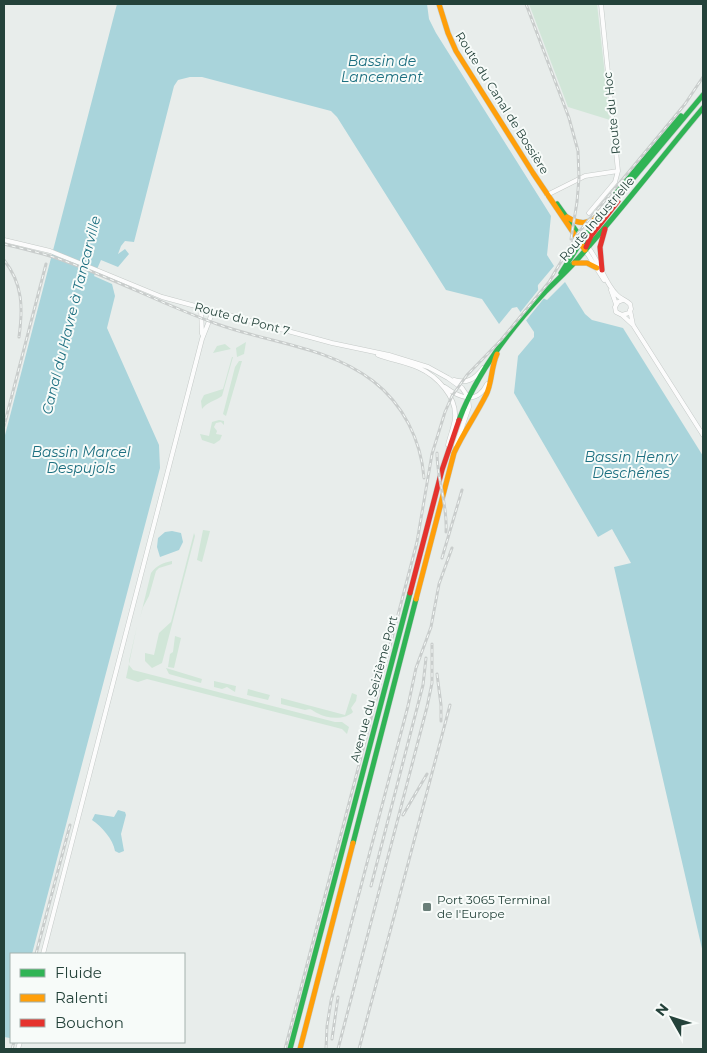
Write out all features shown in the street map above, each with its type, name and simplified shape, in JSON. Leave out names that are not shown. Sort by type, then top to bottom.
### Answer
[{"type":"main road","name":"Route du Canal de Bossière","points":[[439,4],[456,51],[541,184],[585,245]]},
{"type":"main road","points":[[585,245],[651,156],[703,95]]},
{"type":"main road","points":[[567,217],[580,224],[591,223],[674,123],[703,95]]},
{"type":"main road","name":"Route Industrielle","points":[[571,261],[576,248],[593,241],[703,108]]},
{"type":"main road","name":"Route du Canal de Bossière","points":[[549,196],[567,217],[585,245]]},
{"type":"main road","points":[[549,196],[574,240],[571,261],[587,263],[599,269],[600,247],[608,223]]},
{"type":"main road","name":"Route Industrielle","points":[[544,293],[585,245]]},
{"type":"main road","name":"Avenue du Seizième Port","points":[[290,1049],[442,470],[458,422],[468,398],[494,354],[544,293]]},
{"type":"main road","name":"Avenue du Seizième Port","points":[[300,1049],[454,453],[462,435],[484,399],[494,360],[502,344]]},
{"type":"street","name":"Route du Hoc","points":[[589,213],[615,182],[618,170],[602,4]]},
{"type":"street","points":[[549,196],[585,176],[618,170]]},
{"type":"street","name":"Route du Pont 7","points":[[4,240],[50,251],[162,296],[201,308],[369,352]]},
{"type":"street","name":"Route du Canal de Bossière","points":[[585,245],[611,290],[616,305]]},
{"type":"street","name":"Route du Canal de Bossière","points":[[599,269],[613,290],[623,300]]},
{"type":"street","points":[[633,324],[616,312],[616,305],[623,300],[629,302],[633,324],[703,435]]},
{"type":"street","points":[[201,308],[202,339]]},
{"type":"street","points":[[622,316],[630,310]]},
{"type":"street","points":[[42,953],[202,339],[213,311]]},
{"type":"street","points":[[369,352],[416,363],[448,378],[462,382],[470,380],[479,373],[494,354]]},
{"type":"street","points":[[369,352],[419,368],[456,395],[468,398],[482,391],[490,375]]},
{"type":"street","points":[[448,378],[462,388],[468,398],[469,408],[457,437],[454,453]]},
{"type":"street","points":[[438,381],[451,399],[455,419],[442,470]]},
{"type":"green space","points":[[529,4],[597,4],[610,120],[568,107]]},
{"type":"green space","points":[[246,342],[244,354],[237,357],[236,348]]},
{"type":"green space","points":[[225,344],[231,349],[213,353],[217,346]]},
{"type":"green space","points":[[232,357],[222,396],[202,409],[201,401],[204,395],[223,389]]},
{"type":"green space","points":[[239,361],[242,361],[226,416],[223,414],[235,367]]},
{"type":"green space","points":[[224,421],[224,425],[221,422],[216,423],[214,427],[217,431],[216,434],[222,435],[220,440],[214,444],[202,440],[200,434],[209,436],[212,422]]},
{"type":"green space","points":[[203,530],[210,531],[202,562],[197,560]]},
{"type":"green space","points":[[194,533],[195,536],[162,663],[152,668],[145,661],[145,653],[154,655],[159,633],[171,622]]},
{"type":"green space","points":[[172,561],[172,564],[159,568],[156,571],[140,618],[151,573],[160,565]]},
{"type":"green space","points":[[175,636],[181,638],[174,668],[168,667],[170,654],[173,652]]},
{"type":"green space","points":[[129,664],[133,670],[335,722],[342,722],[349,727],[347,734],[342,729],[147,679],[138,682],[126,678]]},
{"type":"green space","points":[[166,668],[202,679],[201,683],[169,674]]},
{"type":"green space","points":[[214,681],[236,686],[235,692],[227,687],[222,689],[214,687]]},
{"type":"green space","points":[[248,689],[270,695],[268,700],[247,695]]},
{"type":"green space","points":[[352,693],[357,695],[356,701],[351,708],[353,712],[350,715],[336,718],[321,715],[310,709],[305,710],[281,704],[281,698],[345,715]]},
{"type":"water","points":[[117,4],[427,4],[429,19],[436,33],[551,216],[547,255],[554,266],[538,285],[540,294],[547,300],[565,282],[585,314],[592,320],[623,328],[703,456],[703,953],[614,567],[631,563],[612,529],[598,537],[514,393],[518,356],[534,337],[534,332],[517,307],[512,308],[499,324],[482,299],[446,290],[337,117],[331,111],[202,77],[190,77],[178,80],[174,86],[134,242],[125,241],[118,254],[125,249],[129,254],[118,267],[101,260],[94,276],[112,284],[115,296],[107,328],[159,445],[160,468],[32,953],[10,953],[10,1038],[4,1037],[4,439]]},
{"type":"water","points":[[165,532],[181,533],[183,542],[179,550],[160,557],[157,547],[158,538]]},
{"type":"water","points":[[118,810],[125,812],[126,815],[121,834],[124,851],[119,853],[115,851],[112,842],[100,826],[92,820],[95,814],[114,817]]},
{"type":"pier","points":[[539,289],[545,297],[524,323],[519,314]]},
{"type":"railway","points":[[526,4],[569,118],[578,151],[579,178],[571,239]]},
{"type":"railway","points":[[285,1049],[417,542],[432,454],[445,412],[452,396],[467,375],[501,340],[549,282],[578,233],[685,104],[703,77]]},
{"type":"railway","points":[[4,244],[62,260],[217,324],[297,346],[337,360],[355,369],[384,390],[402,412],[419,450],[424,478]]},
{"type":"railway","points":[[4,260],[15,278],[20,297],[19,337]]},
{"type":"railway","points":[[4,426],[46,264]]},
{"type":"railway","points":[[437,453],[446,532]]},
{"type":"railway","points":[[442,558],[462,490]]},
{"type":"railway","points":[[326,1049],[331,1001],[408,706],[416,668],[431,627],[439,584],[452,548]]},
{"type":"railway","points":[[338,1049],[427,707],[432,683],[432,644]]},
{"type":"railway","points":[[371,886],[423,685],[426,658]]},
{"type":"railway","points":[[437,674],[441,721]]},
{"type":"railway","points":[[359,1049],[450,705]]},
{"type":"railway","points":[[403,815],[427,774]]},
{"type":"railway","points":[[36,953],[70,825]]},
{"type":"railway","points":[[332,1039],[338,997]]},
{"type":"railway","points":[[12,1049],[14,1043]]},
{"type":"traffic: fast","points":[[561,273],[584,237],[703,95]]},
{"type":"traffic: fast","points":[[459,420],[475,385],[508,336],[532,306],[591,243],[703,108]]},
{"type":"traffic: fast","points":[[616,193],[681,116]]},
{"type":"traffic: fast","points":[[557,204],[584,242]]},
{"type":"traffic: fast","points":[[290,1049],[410,593]]},
{"type":"traffic: fast","points":[[353,843],[416,599]]},
{"type":"traffic: slow","points":[[439,4],[456,51],[533,173],[585,250]]},
{"type":"traffic: slow","points":[[567,217],[580,222],[588,222],[599,213]]},
{"type":"traffic: slow","points":[[574,263],[587,263],[597,268]]},
{"type":"traffic: slow","points":[[416,599],[454,453],[488,391],[497,354]]},
{"type":"traffic: slow","points":[[300,1049],[353,843]]},
{"type":"traffic: jam","points":[[586,247],[591,236],[618,201]]},
{"type":"traffic: jam","points":[[602,270],[600,247],[605,229]]},
{"type":"traffic: jam","points":[[410,593],[442,470],[459,420]]},
{"type":"place","name":"Port 3065 Terminal de l'Europe","points":[[427,907]]},
{"type":"water label","name":"Bassin de Lancement","points":[[382,69]]},
{"type":"water label","name":"Canal du Havre à Tancarville","points":[[71,315]]},
{"type":"water label","name":"Bassin Marcel Despujols","points":[[81,460]]},
{"type":"water label","name":"Bassin Henry Deschênes","points":[[631,466]]}]
